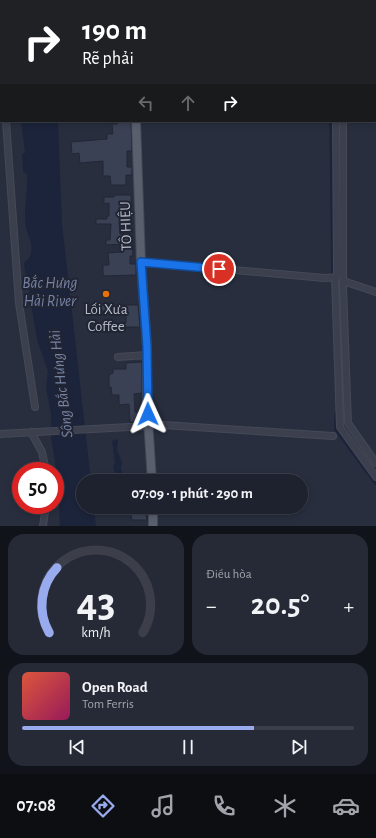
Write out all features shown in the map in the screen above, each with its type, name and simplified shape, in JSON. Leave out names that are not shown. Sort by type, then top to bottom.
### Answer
[{"type":"main road","name":"TÔ HIỆU","points":[[136,122],[141,262],[147,355],[148,425],[152,474]]},
{"type":"main road","points":[[152,514],[153,526]]},
{"type":"street","points":[[6,122],[18,296],[35,407]]},
{"type":"street","points":[[336,122],[340,427],[376,477]]},
{"type":"street","points":[[343,122],[338,274],[343,281],[348,423],[376,463]]},
{"type":"street","points":[[141,262],[326,278],[338,274]]},
{"type":"street","points":[[343,281],[376,292]]},
{"type":"street","points":[[118,357],[147,355]]},
{"type":"street","points":[[0,434],[148,425],[333,436]]},
{"type":"street","points":[[31,432],[42,452],[44,462]]},
{"type":"street","points":[[43,526],[45,514]]},
{"type":"water","name":"Bắc Hưng Hải River","points":[[21,122],[58,122],[62,223],[90,474],[76,474],[76,514],[95,514],[96,526],[60,526],[59,514],[64,514],[64,462],[55,462],[51,437],[51,414],[46,388],[48,371],[37,340],[28,286],[29,279],[25,273],[24,263],[30,257],[31,243],[25,221],[27,174],[23,172],[22,154],[25,153]]},
{"type":"water","points":[[118,439],[117,450],[122,462],[121,474],[115,474],[113,466],[115,463],[112,441]]},
{"type":"building","points":[[117,122],[131,122],[132,151],[127,151],[127,167],[132,167],[132,175],[126,175],[126,185],[111,185],[110,176],[103,176],[103,161],[80,163],[79,153],[72,154],[71,142],[107,139],[107,134],[113,134],[112,124],[117,124]]},
{"type":"building","points":[[114,195],[131,195],[131,204],[129,204],[131,222],[119,222],[120,234],[130,234],[130,236],[132,236],[133,256],[130,256],[130,264],[136,264],[136,275],[103,276],[103,265],[109,265],[108,253],[122,252],[122,244],[106,245],[106,240],[110,240],[111,224],[96,224],[96,219],[107,219],[107,216],[109,216],[109,203],[104,204],[104,197],[114,197]]},
{"type":"building","points":[[97,305],[138,305],[140,327],[123,327],[123,323],[126,323],[126,310],[97,311]]},
{"type":"building","points":[[142,362],[142,393],[134,394],[135,412],[141,412],[141,422],[130,422],[129,404],[119,405],[119,395],[112,395],[111,387],[109,387],[109,375],[113,373],[113,369],[126,369],[126,363]]},
{"type":"building","points":[[131,514],[146,514],[147,520],[132,520]]},
{"type":"waterway","points":[[332,122],[334,273]]},
{"type":"waterway","points":[[337,415],[337,429],[376,482]]},
{"type":"place","name":"Lối Xưa Coffee","points":[[106,294]]},
{"type":"route","points":[[148,414],[147,347],[141,262],[219,269]]},
{"type":"water label","name":"Sông Bắc Hưng Hải","points":[[61,384]]}]
